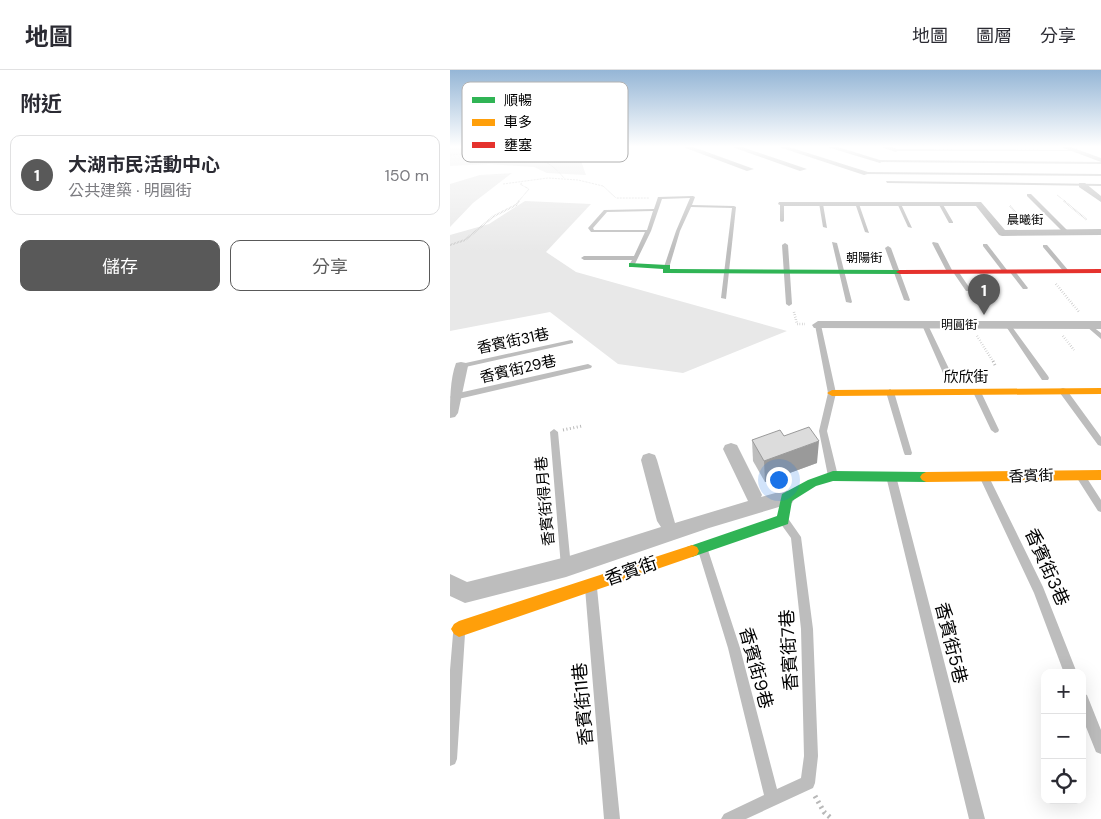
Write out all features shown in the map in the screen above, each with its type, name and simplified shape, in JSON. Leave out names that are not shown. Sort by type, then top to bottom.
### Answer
[{"type":"street","points":[[1082,185],[1101,200]]},
{"type":"street","name":"晨曦街","points":[[782,204],[978,204],[1002,233],[1101,232]]},
{"type":"street","name":"朝陽街","points":[[634,262],[667,266],[666,271],[1101,271]]},
{"type":"street","name":"明圓街","points":[[818,326],[1101,325]]},
{"type":"street","points":[[450,413],[461,366]]},
{"type":"street","name":"欣欣街","points":[[832,393],[1101,391]]},
{"type":"street","points":[[731,449],[752,495]]},
{"type":"street","points":[[649,460],[666,522]]},
{"type":"street","name":"香賓街","points":[[450,584],[465,593],[566,567],[709,520],[786,498],[812,483],[833,476],[985,478],[1101,475]]},
{"type":"street","points":[[783,520],[786,498]]},
{"type":"street","name":"香賓街","points":[[459,629],[783,520]]},
{"type":"lane","points":[[887,182],[1101,185]]},
{"type":"lane","points":[[1029,195],[1066,232]]},
{"type":"lane","points":[[584,258],[634,262],[649,231],[660,198],[693,197],[678,231],[667,266]]},
{"type":"lane","points":[[782,204],[782,221]]},
{"type":"lane","points":[[821,204],[826,227]]},
{"type":"lane","points":[[857,204],[867,232]]},
{"type":"lane","points":[[899,204],[910,227]]},
{"type":"lane","points":[[940,204],[951,222]]},
{"type":"lane","points":[[689,206],[734,207],[724,298]]},
{"type":"lane","points":[[649,231],[593,231],[590,228],[606,211],[656,210]]},
{"type":"lane","points":[[834,243],[849,302]]},
{"type":"lane","points":[[935,243],[953,272],[968,290]]},
{"type":"lane","points":[[785,245],[789,304]]},
{"type":"lane","points":[[985,245],[1024,288]]},
{"type":"lane","points":[[1045,246],[1066,271]]},
{"type":"lane","points":[[888,248],[907,300]]},
{"type":"lane","points":[[925,325],[947,373]]},
{"type":"lane","points":[[1008,325],[1045,378]]},
{"type":"lane","points":[[1088,325],[1101,337]]},
{"type":"lane","points":[[818,326],[832,393],[823,431],[833,476]]},
{"type":"lane","name":"香賓街31巷","points":[[461,366],[571,342]]},
{"type":"lane","name":"香賓街29巷","points":[[454,397],[588,366]]},
{"type":"lane","points":[[1063,391],[1101,443]]},
{"type":"lane","points":[[890,392],[908,453]]},
{"type":"lane","points":[[977,392],[995,430]]},
{"type":"lane","name":"香賓街得月巷","points":[[554,432],[566,567]]},
{"type":"lane","points":[[1080,475],[1101,508]]},
{"type":"lane","name":"香賓街5巷","points":[[891,476],[977,819]]},
{"type":"lane","name":"香賓街3巷","points":[[985,478],[1039,591],[1069,669]]},
{"type":"lane","name":"香賓街7巷","points":[[783,520],[796,538],[807,630],[811,756],[808,782]]},
{"type":"lane","name":"香賓街9巷","points":[[702,547],[734,648],[772,799]]},
{"type":"lane","name":"香賓街11巷","points":[[590,586],[612,819]]},
{"type":"lane","points":[[450,759],[459,629]]},
{"type":"lane","points":[[1086,710],[1101,748]]},
{"type":"lane","points":[[729,819],[808,782]]},
{"type":"path","points":[[503,184],[518,182]]},
{"type":"path","points":[[450,245],[464,240],[494,216],[520,202],[529,189],[520,184],[523,182]]},
{"type":"path","points":[[586,182],[603,186],[616,198],[660,198]]},
{"type":"path","points":[[1057,195],[1089,222]]},
{"type":"path","points":[[1010,206],[1033,232]]},
{"type":"path","points":[[1066,295],[1088,325]]},
{"type":"path","points":[[789,304],[795,312],[797,324],[818,326]]},
{"type":"path","points":[[970,325],[995,365]]},
{"type":"path","points":[[554,432],[582,426]]},
{"type":"path","points":[[808,782],[824,812],[832,819]]},
{"type":"shaded area","points":[[457,182],[500,182],[473,203],[450,227],[450,184]]},
{"type":"shaded area","points":[[525,201],[591,204],[546,252],[576,272],[787,331],[683,373],[618,364],[550,312],[450,331],[450,235],[489,224]]},
{"type":"building","points":[[809,427],[819,441],[764,461],[752,440],[780,430],[784,436]]},
{"type":"traffic: fast","points":[[632,265],[667,267],[666,271],[900,272]]},
{"type":"traffic: fast","points":[[692,551],[783,520],[786,498],[812,483],[833,476],[926,477]]},
{"type":"traffic: slow","points":[[832,393],[1101,391]]},
{"type":"traffic: slow","points":[[926,477],[1101,475]]},
{"type":"traffic: slow","points":[[459,629],[692,551]]},
{"type":"traffic: jam","points":[[900,272],[1101,271]]},
{"type":"place","name":"大湖市民活動中心","points":[[984,315]]}]
